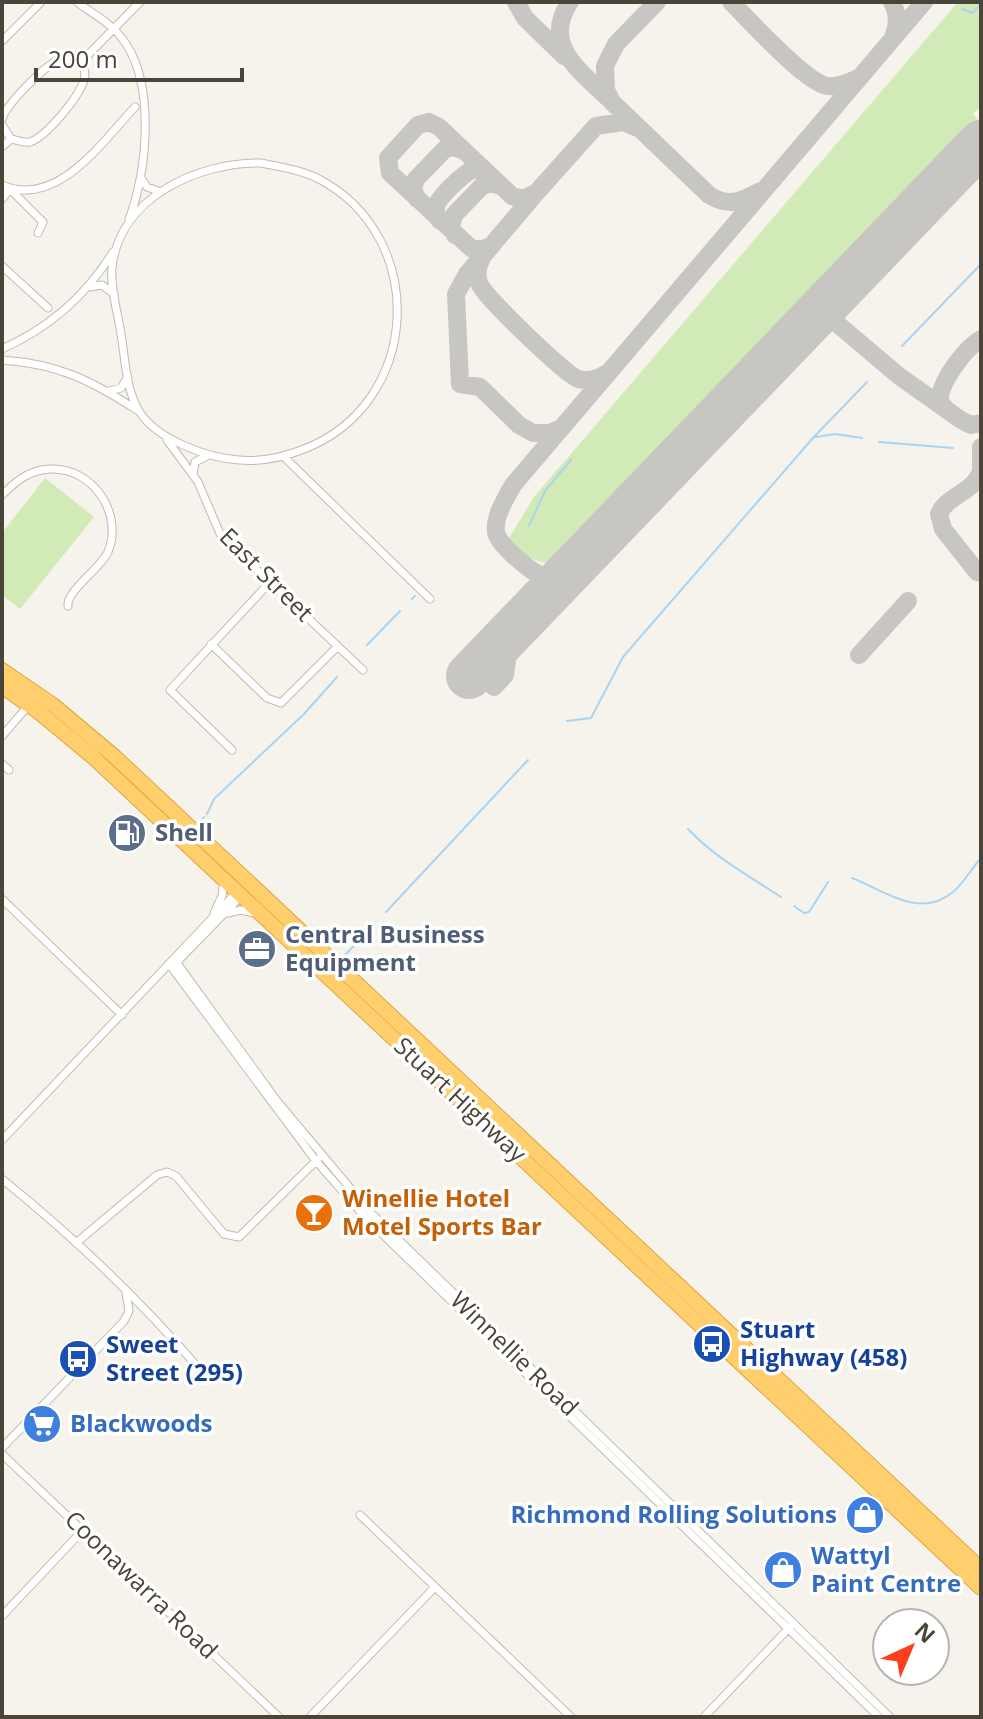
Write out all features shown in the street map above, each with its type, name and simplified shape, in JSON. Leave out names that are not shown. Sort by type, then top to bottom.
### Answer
[{"type":"highway","name":"Stuart Highway","points":[[2,670],[53,705],[133,774],[754,1366],[981,1588]]},
{"type":"highway","name":"Stuart Highway","points":[[2,686],[93,757],[754,1366],[981,1569]]},
{"type":"highway","points":[[133,774],[139,786],[163,809],[165,824]]},
{"type":"highway","points":[[188,827],[192,836],[240,881],[240,893],[251,889],[261,895]]},
{"type":"street","points":[[4,35],[41,2]]},
{"type":"street","points":[[77,2],[115,29],[128,47],[140,89],[146,146],[133,210],[112,269],[128,377],[139,411]]},
{"type":"street","points":[[81,62],[140,2]]},
{"type":"street","points":[[2,119],[11,103],[51,64],[60,59],[81,62]]},
{"type":"street","points":[[2,147],[11,139],[32,141],[65,111],[83,83],[85,73],[81,62]]},
{"type":"street","points":[[6,187],[34,190],[62,180],[135,107]]},
{"type":"street","points":[[2,125],[11,139]]},
{"type":"street","points":[[2,349],[53,320],[89,287],[137,213],[161,192],[193,174],[226,164],[261,163],[319,179],[343,196],[367,220],[384,250],[396,287],[394,348],[378,386],[356,416],[335,434],[283,456],[248,461],[205,456],[192,469],[194,476]]},
{"type":"street","points":[[141,178],[147,187],[161,192]]},
{"type":"street","points":[[2,199],[6,187]]},
{"type":"street","points":[[6,187],[43,222],[43,228],[38,233]]},
{"type":"street","points":[[2,266],[48,308]]},
{"type":"street","points":[[89,287],[102,285],[114,294]]},
{"type":"street","points":[[2,360],[64,371],[109,391],[183,445],[214,456]]},
{"type":"street","points":[[109,391],[121,388],[128,377]]},
{"type":"street","name":"East Street","points":[[158,429],[194,476],[219,534],[363,670]]},
{"type":"street","points":[[283,456],[430,599]]},
{"type":"street","points":[[2,495],[23,476],[56,469],[84,479],[105,501],[111,517],[109,547],[101,562],[69,597],[68,606]]},
{"type":"street","points":[[232,750],[170,690],[270,582]]},
{"type":"street","points":[[211,644],[267,698],[281,703],[338,646]]},
{"type":"street","points":[[2,736],[29,705]]},
{"type":"street","points":[[2,764],[9,770]]},
{"type":"street","points":[[209,922],[222,896],[224,880]]},
{"type":"street","points":[[2,1140],[219,919],[240,893]]},
{"type":"street","points":[[173,963],[240,893]]},
{"type":"street","points":[[2,899],[122,1015]]},
{"type":"street","points":[[219,919],[232,911],[244,910],[270,923]]},
{"type":"street","name":"Winnellie Road","points":[[173,963],[318,1158],[417,1261],[879,1717]]},
{"type":"street","points":[[76,1243],[157,1175],[167,1172],[176,1176],[224,1234],[239,1237],[318,1158]]},
{"type":"street","points":[[2,1179],[126,1291],[165,1329],[202,1372]]},
{"type":"street","points":[[2,1451],[124,1321],[129,1311],[126,1291]]},
{"type":"street","name":"Coonawarra Road","points":[[2,1451],[279,1717]]},
{"type":"street","points":[[360,1515],[571,1717]]},
{"type":"street","points":[[2,1616],[83,1530]]},
{"type":"street","points":[[310,1717],[435,1587]]},
{"type":"street","points":[[704,1717],[790,1626]]},
{"type":"street","name":"Winnellie Road","points":[[790,1626],[890,1717]]},
{"type":"green space","points":[[981,2],[981,106],[973,114],[978,120],[552,564],[522,553],[509,538],[534,497],[957,3]]},
{"type":"green space","points":[[45,478],[94,517],[20,609],[2,595],[2,533]]},
{"type":"waterway","points":[[962,9],[973,13],[981,3]]},
{"type":"waterway","points":[[902,346],[981,264]]},
{"type":"waterway","points":[[567,721],[591,718],[623,657],[812,439],[867,382]]},
{"type":"waterway","points":[[816,437],[835,434],[862,438]]},
{"type":"waterway","points":[[879,442],[953,448]]},
{"type":"waterway","points":[[529,526],[545,491],[571,460]]},
{"type":"waterway","points":[[412,599],[415,596]]},
{"type":"waterway","points":[[367,645],[400,611]]},
{"type":"waterway","points":[[207,814],[214,799],[304,714],[337,677]]},
{"type":"waterway","points":[[386,912],[528,760]]},
{"type":"waterway","points":[[688,829],[720,857],[781,897]]},
{"type":"waterway","points":[[852,878],[902,900],[927,903],[953,892],[981,858]]},
{"type":"waterway","points":[[794,906],[804,913],[809,912],[828,882]]},
{"type":"waterway","points":[[345,955],[372,927]]},
{"type":"taxiway","points":[[516,2],[525,18],[564,56]]},
{"type":"taxiway","points":[[570,2],[562,17],[562,44],[576,67],[608,98]]},
{"type":"taxiway","points":[[657,2],[616,44],[605,66],[606,90],[612,102],[709,195],[734,202],[758,192]]},
{"type":"taxiway","points":[[731,2],[778,49],[817,82],[835,86],[858,78]]},
{"type":"taxiway","points":[[892,2],[897,20],[893,37]]},
{"type":"taxiway","points":[[570,572],[552,578],[540,576],[517,558],[498,537],[497,520],[513,485],[924,2]]},
{"type":"taxiway","points":[[536,193],[491,246],[472,249],[390,173],[388,158],[418,125],[429,122],[439,127],[512,196],[523,199],[536,193],[596,126],[623,122],[640,129]]},
{"type":"taxiway","points":[[417,199],[413,189],[416,179],[445,149],[452,147],[462,150]]},
{"type":"taxiway","points":[[439,220],[436,207],[452,185],[474,169],[486,172]]},
{"type":"taxiway","points":[[455,235],[451,226],[454,215],[482,186],[490,183],[501,186]]},
{"type":"taxiway","points":[[493,244],[467,274],[456,294],[460,384],[480,387],[519,425],[533,433],[550,433],[561,428]]},
{"type":"taxiway","points":[[483,256],[478,270],[480,285],[527,335],[578,379],[593,379],[607,373]]},
{"type":"taxiway","points":[[821,310],[899,376],[961,420],[971,425],[981,423]]},
{"type":"taxiway","points":[[945,408],[940,402],[943,386],[960,358],[981,339]]},
{"type":"taxiway","points":[[981,447],[981,471]]},
{"type":"taxiway","points":[[981,471],[973,484],[948,502],[939,514],[943,529],[981,573]]},
{"type":"taxiway","points":[[535,572],[542,590],[535,608]]},
{"type":"taxiway","points":[[859,655],[908,601]]},
{"type":"taxiway","points":[[476,669],[494,687],[505,675],[511,633]]},
{"type":"runway","points":[[469,676],[981,143]]},
{"type":"place","name":"Shell","points":[[127,833]]},
{"type":"place","name":"Central Business Equipment","points":[[257,949]]},
{"type":"place","name":"Winellie Hotel Motel Sports Bar","points":[[314,1213]]},
{"type":"place","name":"Stuart Highway (458)","points":[[712,1344]]},
{"type":"place","name":"Sweet Street (295)","points":[[78,1359]]},
{"type":"place","name":"Blackwoods","points":[[42,1424]]},
{"type":"place","name":"Richmond Rolling Solutions","points":[[865,1515]]},
{"type":"place","name":"Wattyl Paint Centre","points":[[783,1570]]}]
